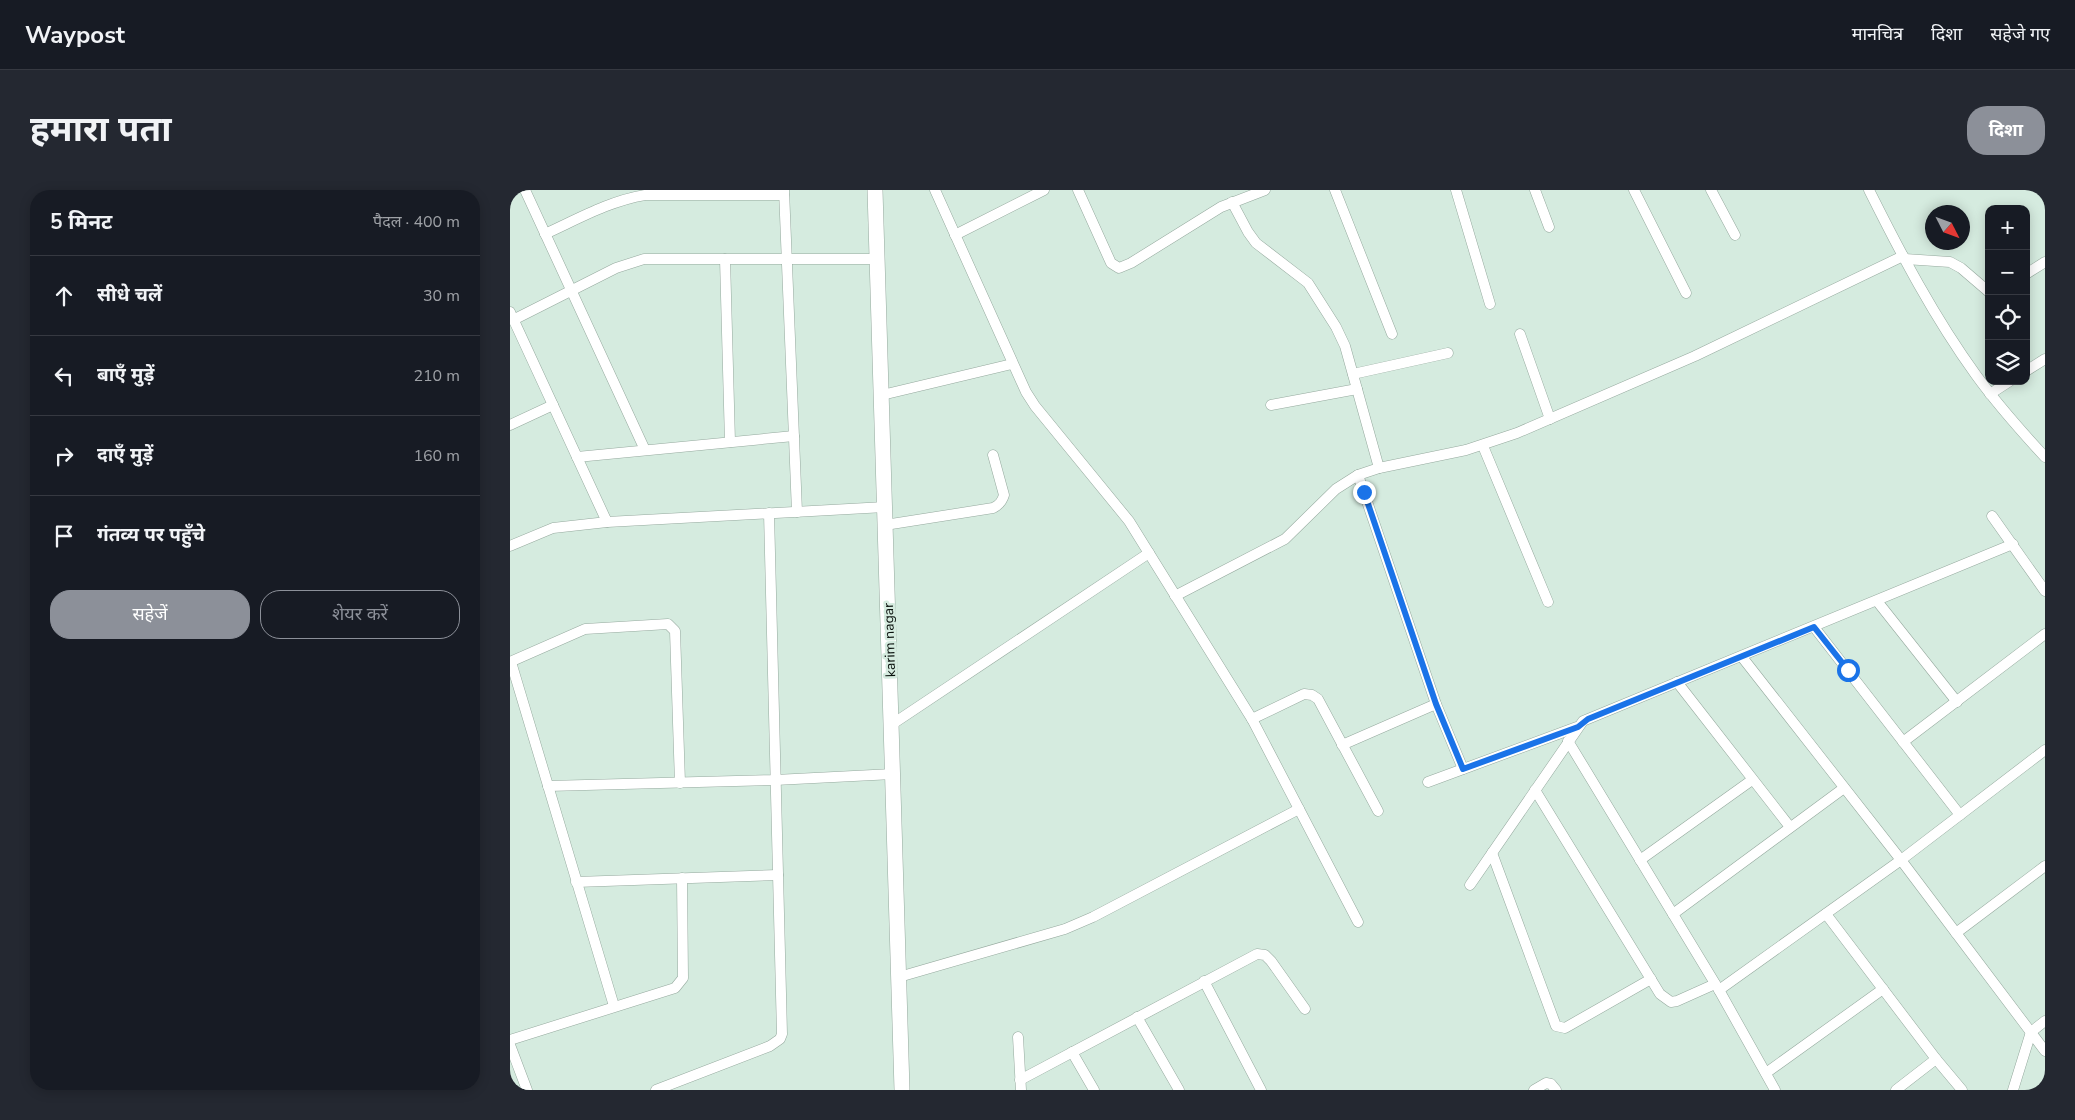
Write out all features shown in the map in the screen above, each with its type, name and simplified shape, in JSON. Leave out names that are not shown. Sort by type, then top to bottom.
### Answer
[{"type":"street","points":[[525,190],[645,450]]},
{"type":"street","name":"karim nagar","points":[[875,190],[902,1090]]},
{"type":"street","points":[[935,190],[1012,364],[1035,406],[1120,510],[1149,553],[1252,719],[1358,922]]},
{"type":"street","points":[[955,235],[1044,190]]},
{"type":"street","points":[[1078,190],[1108,258],[1114,266],[1119,268],[1210,213],[1254,192],[1266,190]]},
{"type":"street","points":[[1335,190],[1392,334]]},
{"type":"street","points":[[1456,190],[1490,304]]},
{"type":"street","points":[[1535,190],[1549,227]]},
{"type":"street","points":[[1634,190],[1686,292]]},
{"type":"street","points":[[1711,190],[1734,234]]},
{"type":"street","points":[[1869,190],[1904,257],[1951,338],[1990,394],[2045,457]]},
{"type":"street","points":[[545,234],[608,204],[626,198],[645,195],[784,192],[797,512]]},
{"type":"street","points":[[1232,202],[1256,243],[1304,279],[1342,339],[1379,468]]},
{"type":"street","points":[[1175,596],[1279,542],[1336,489],[1358,475],[1379,468],[1483,446],[1713,348],[1904,257],[1945,261],[1954,264],[1985,289]]},
{"type":"street","points":[[607,522],[512,316],[572,290],[616,268],[644,259],[878,259]]},
{"type":"street","points":[[725,259],[730,442]]},
{"type":"street","points":[[2030,271],[2045,262]]},
{"type":"street","points":[[1520,334],[1550,418]]},
{"type":"street","points":[[1353,374],[1448,353]]},
{"type":"street","points":[[2030,368],[2045,359]]},
{"type":"street","points":[[882,395],[1012,364]]},
{"type":"street","points":[[1990,394],[2004,385]]},
{"type":"street","points":[[1271,406],[1357,389]]},
{"type":"street","points":[[510,425],[553,405]]},
{"type":"street","points":[[577,457],[794,436]]},
{"type":"street","points":[[1483,446],[1548,602]]},
{"type":"street","points":[[885,525],[993,508],[999,505],[1003,501],[1004,495],[994,455]]},
{"type":"street","points":[[1358,475],[1436,704],[1463,769]]},
{"type":"street","points":[[510,546],[553,528],[607,522],[885,507]]},
{"type":"street","points":[[656,1090],[770,1046],[780,1039],[782,1034],[769,513]]},
{"type":"street","points":[[1992,516],[2045,590]]},
{"type":"street","points":[[1470,885],[1568,741],[1578,727],[1588,719],[2013,544]]},
{"type":"street","points":[[891,725],[1149,553]]},
{"type":"street","points":[[1877,600],[1957,702]]},
{"type":"street","points":[[614,1006],[510,662],[585,629],[668,624],[672,626],[675,631],[680,783]]},
{"type":"street","points":[[1814,627],[1960,815]]},
{"type":"street","points":[[1903,742],[2045,634]]},
{"type":"street","points":[[1742,657],[1901,860],[2045,1051]]},
{"type":"street","points":[[1677,682],[1790,828]]},
{"type":"street","points":[[1252,719],[1304,694],[1312,694],[1318,699],[1378,811]]},
{"type":"street","points":[[1342,744],[1436,704]]},
{"type":"street","points":[[1428,782],[1578,727]]},
{"type":"street","points":[[1568,741],[1717,987],[1775,1090]]},
{"type":"street","points":[[1535,790],[1660,994],[1671,1002],[1717,987],[1826,914],[1901,860],[2045,750]]},
{"type":"street","points":[[548,786],[775,780],[893,774]]},
{"type":"street","points":[[1640,860],[1752,780]]},
{"type":"street","points":[[1673,914],[1844,788]]},
{"type":"street","points":[[899,977],[1065,929],[1299,809]]},
{"type":"street","points":[[1492,853],[1556,1026],[1564,1028],[1651,979]]},
{"type":"street","points":[[1956,933],[2045,866]]},
{"type":"street","points":[[576,882],[778,875]]},
{"type":"street","points":[[510,1040],[675,988],[680,984],[683,978],[682,878]]},
{"type":"street","points":[[1826,914],[1936,1060],[1962,1090]]},
{"type":"street","points":[[1018,1038],[1020,1085],[1072,1052],[1257,954],[1265,955],[1271,961],[1305,1009]]},
{"type":"street","points":[[1204,981],[1261,1090]]},
{"type":"street","points":[[1766,1073],[1882,989]]},
{"type":"street","points":[[1137,1017],[1178,1090]]},
{"type":"street","points":[[2013,1090],[2031,1032],[2045,1022]]},
{"type":"street","points":[[510,1045],[527,1090]]},
{"type":"street","points":[[1072,1052],[1094,1090]]},
{"type":"street","points":[[1896,1090],[1936,1060]]},
{"type":"street","points":[[1534,1090],[1546,1084],[1551,1084],[1556,1090]]},
{"type":"route","points":[[1364,492],[1436,704],[1463,769],[1578,727],[1583,721],[1814,627],[1848,670]]}]
